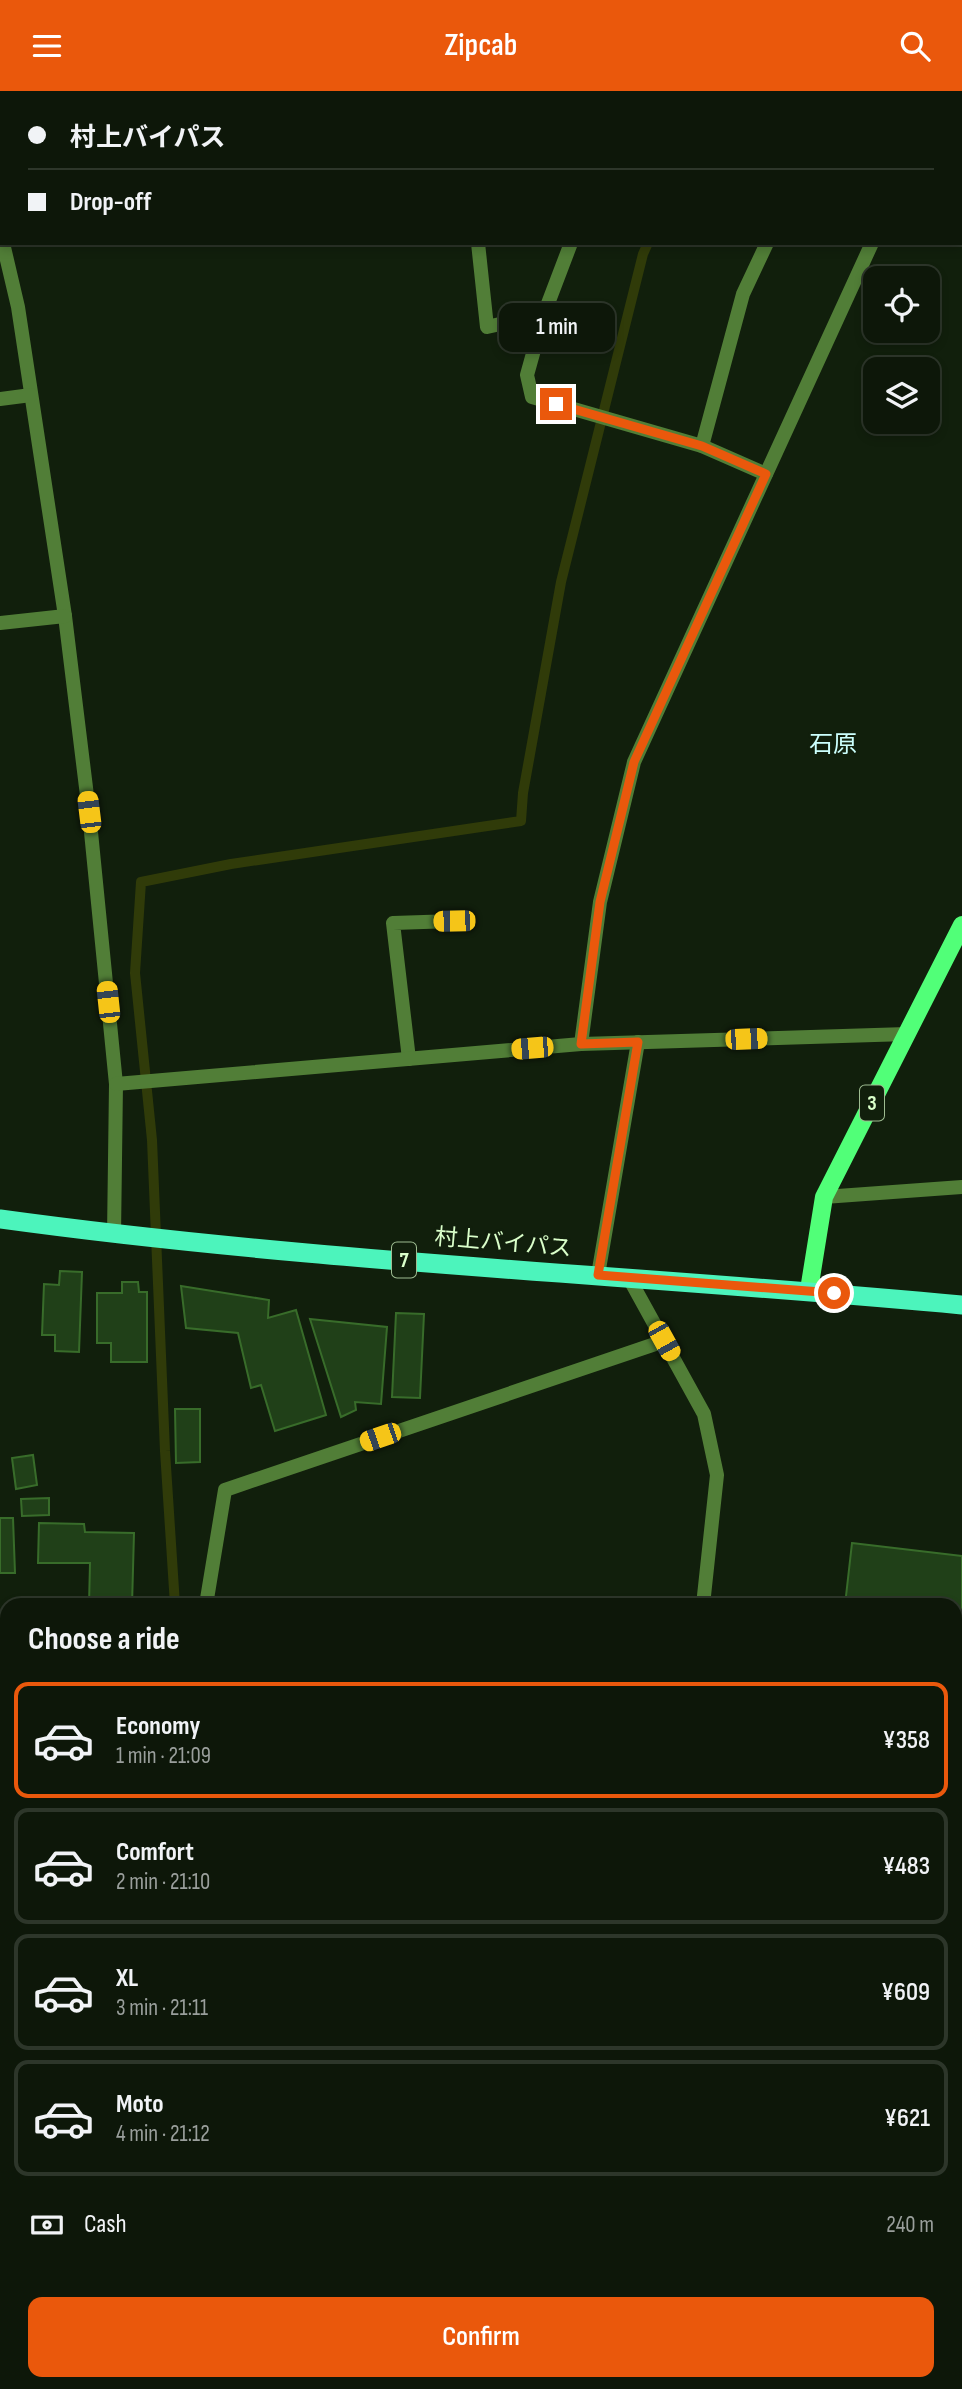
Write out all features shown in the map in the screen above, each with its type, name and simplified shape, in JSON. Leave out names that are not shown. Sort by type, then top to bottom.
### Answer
[{"type":"highway","name":"村上バイパス","points":[[0,1219],[114,1235],[629,1278],[808,1290],[962,1305]]},
{"type":"main road","name":"3","points":[[808,1290],[824,1198],[962,925]]},
{"type":"street","points":[[3,245],[18,307],[32,395],[65,616],[89,812],[116,1084],[114,1235]]},
{"type":"street","points":[[478,245],[487,327],[544,314]]},
{"type":"street","points":[[570,245],[544,314],[527,375],[532,397],[702,446],[766,474]]},
{"type":"street","points":[[702,446],[743,294],[766,245]]},
{"type":"street","points":[[581,1044],[600,902],[634,762],[871,245]]},
{"type":"street","points":[[0,399],[32,395]]},
{"type":"street","points":[[0,623],[65,616]]},
{"type":"street","points":[[409,1059],[393,923],[454,921]]},
{"type":"street","points":[[116,1084],[581,1044],[907,1034]]},
{"type":"street","points":[[598,1275],[638,1042]]},
{"type":"street","points":[[824,1198],[962,1187]]},
{"type":"street","points":[[629,1278],[704,1414],[717,1475],[704,1598]]},
{"type":"street","points":[[207,1598],[225,1490],[664,1341]]},
{"type":"building","points":[[60,1271],[82,1272],[79,1352],[55,1351],[55,1335],[42,1335],[44,1284],[59,1285]]},
{"type":"building","points":[[122,1282],[138,1282],[139,1292],[147,1292],[147,1362],[111,1362],[111,1343],[97,1343],[97,1293],[122,1293]]},
{"type":"building","points":[[181,1286],[269,1300],[268,1318],[296,1310],[326,1415],[275,1431],[261,1385],[251,1388],[238,1333],[186,1328]]},
{"type":"building","points":[[396,1313],[424,1314],[420,1398],[392,1397]]},
{"type":"building","points":[[310,1319],[387,1327],[381,1404],[355,1402],[356,1410],[341,1417]]},
{"type":"building","points":[[175,1409],[200,1409],[200,1462],[176,1463]]},
{"type":"building","points":[[33,1455],[37,1485],[16,1489],[12,1458]]},
{"type":"building","points":[[49,1498],[49,1515],[22,1516],[21,1499]]},
{"type":"building","points":[[0,1518],[13,1518],[15,1573],[0,1573]]},
{"type":"building","points":[[39,1523],[84,1524],[85,1532],[134,1533],[132,1598],[89,1598],[90,1563],[38,1563]]},
{"type":"building","points":[[852,1543],[962,1556],[962,1598],[846,1598]]},
{"type":"waterway","points":[[175,1598],[165,1451],[152,1140],[135,973],[141,882],[231,864],[521,821],[523,793],[561,582],[647,245]]},
{"type":"district","name":"石原","points":[[833,744]]},
{"type":"route","points":[[556,404],[702,446],[766,474],[634,762],[600,902],[581,1044],[638,1042],[598,1275],[834,1293]]}]
